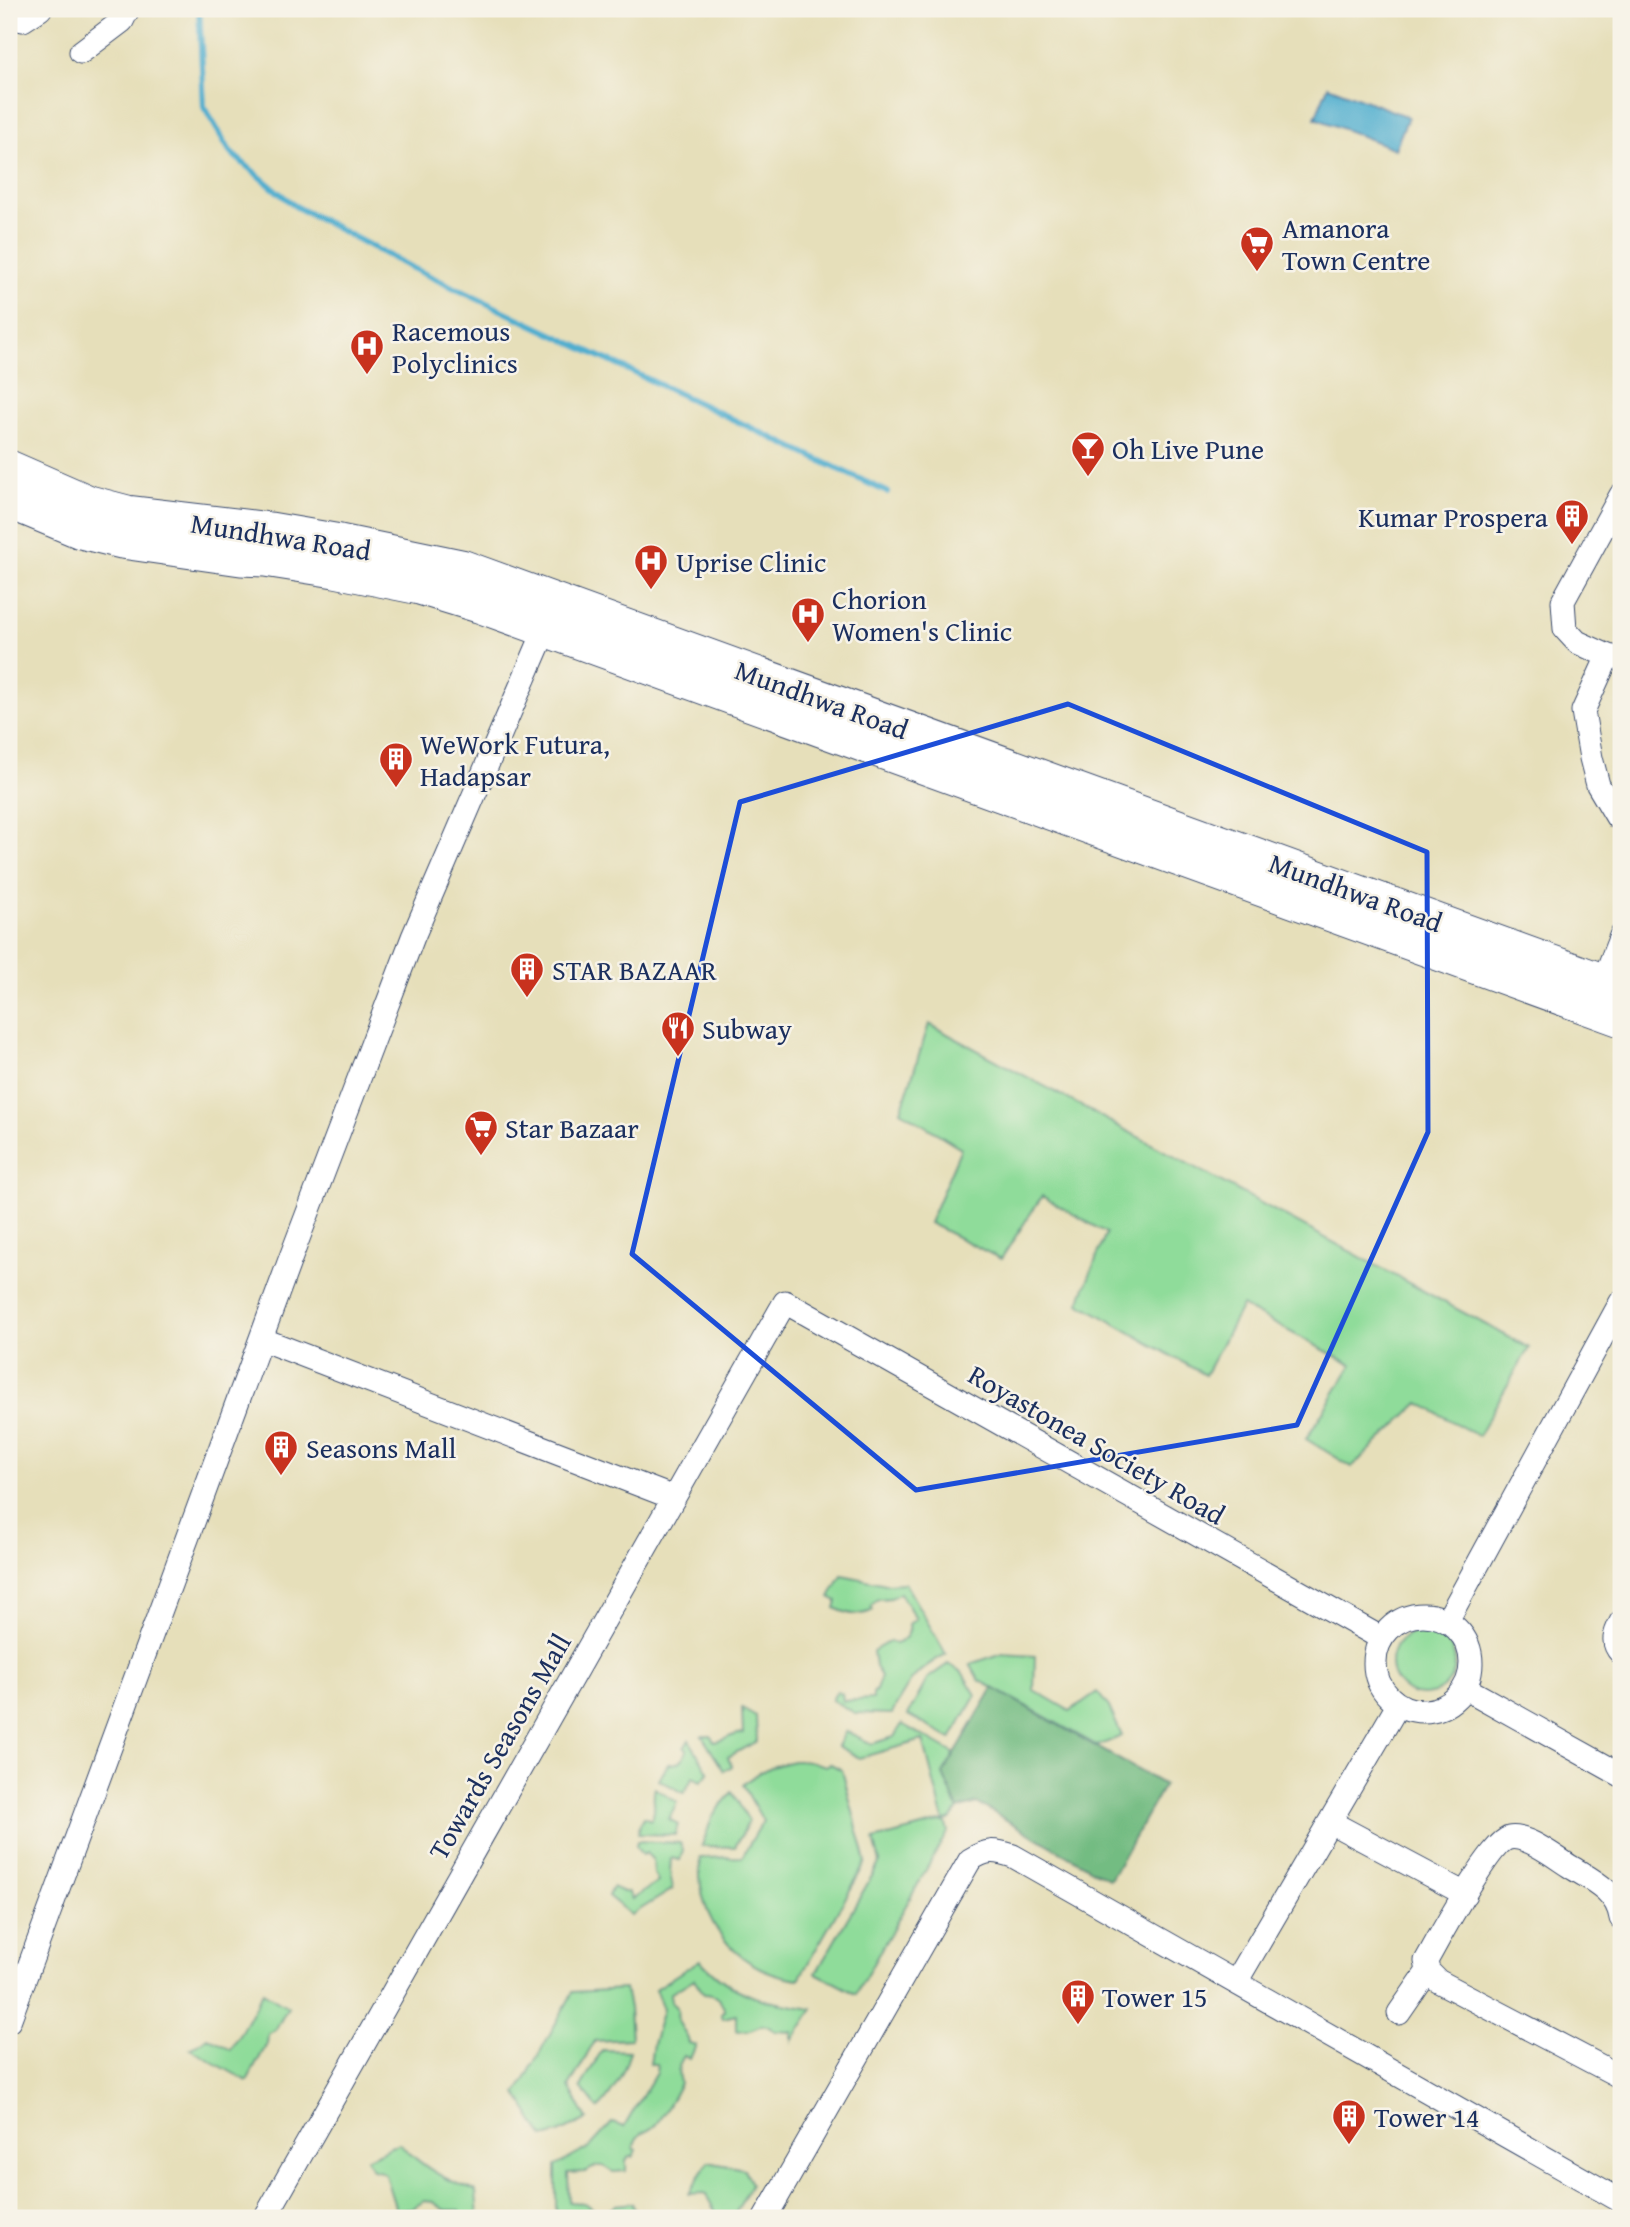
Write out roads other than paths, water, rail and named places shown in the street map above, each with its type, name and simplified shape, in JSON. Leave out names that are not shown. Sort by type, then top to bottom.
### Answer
[{"type":"highway","name":"Mundhwa Road","points":[[9,469],[58,493],[89,504],[105,522]]},
{"type":"highway","name":"Mundhwa Road","points":[[9,500],[48,517],[105,522],[127,514],[305,537],[461,568],[551,616],[1621,1017]]},
{"type":"highway","name":"Mundhwa Road","points":[[551,616],[1612,985]]},
{"type":"street","points":[[9,17],[23,20],[40,9]]},
{"type":"street","points":[[81,52],[122,21],[128,9]]},
{"type":"street","points":[[1617,817],[1598,785],[1583,711],[1615,657],[1577,642],[1565,629],[1563,601],[1621,495]]},
{"type":"street","points":[[9,2021],[413,937],[551,616]]},
{"type":"street","points":[[1612,985],[1621,936]]},
{"type":"street","name":"Towards Seasons Mall","points":[[265,2218],[785,1302]]},
{"type":"street","name":"Royastonea Society Road","points":[[785,1302],[1381,1638]]},
{"type":"street","points":[[1447,1621],[1612,1338],[1621,1302]]},
{"type":"street","points":[[261,1339],[674,1498]]},
{"type":"street","points":[[1428,1615],[1447,1621],[1458,1629],[1470,1654],[1471,1668],[1465,1688],[1450,1703],[1438,1709],[1424,1712],[1398,1705],[1379,1685],[1375,1672],[1374,1658],[1381,1638],[1395,1623],[1407,1617],[1428,1615]]},
{"type":"street","points":[[1621,1622],[1615,1633],[1615,1642],[1621,1653]]},
{"type":"street","points":[[1465,1688],[1621,1775]]},
{"type":"street","points":[[1236,1982],[1398,1705]]},
{"type":"street","points":[[1330,1822],[1465,1894]]},
{"type":"street","points":[[1620,2072],[1438,1981],[1428,1971],[1426,1961],[1465,1894],[1501,1843],[1511,1838],[1528,1840],[1595,1882],[1612,1895],[1621,1918]]},
{"type":"street","points":[[765,2218],[970,1860],[981,1853],[994,1850],[1013,1856],[1621,2201]]},
{"type":"street","points":[[1399,2013],[1428,1971]]},
{"type":"water","points":[[1328,86],[1408,117],[1395,149],[1315,118]]},
{"type":"waterway","points":[[199,9],[204,107],[231,153],[295,206],[408,266],[887,492]]},
{"type":"place","name":"Amanora Town Centre","points":[[1257,273]]},
{"type":"place","name":"Racemous Polyclinics","points":[[367,376]]},
{"type":"place","name":"Oh Live Pune","points":[[1088,478]]},
{"type":"place","name":"Kumar Prospera","points":[[1572,546]]},
{"type":"place","name":"Uprise Clinic","points":[[651,591]]},
{"type":"place","name":"Chorion Women's Clinic","points":[[808,644]]},
{"type":"place","name":"WeWork Futura, Hadapsar","points":[[396,789]]},
{"type":"place","name":"STAR BAZAAR","points":[[527,999]]},
{"type":"place","name":"Subway","points":[[678,1058]]},
{"type":"place","name":"Star Bazaar","points":[[481,1157]]},
{"type":"place","name":"Seasons Mall","points":[[281,1477]]},
{"type":"place","name":"Tower 15","points":[[1078,2026]]},
{"type":"place","name":"Tower 14","points":[[1349,2146]]}]
